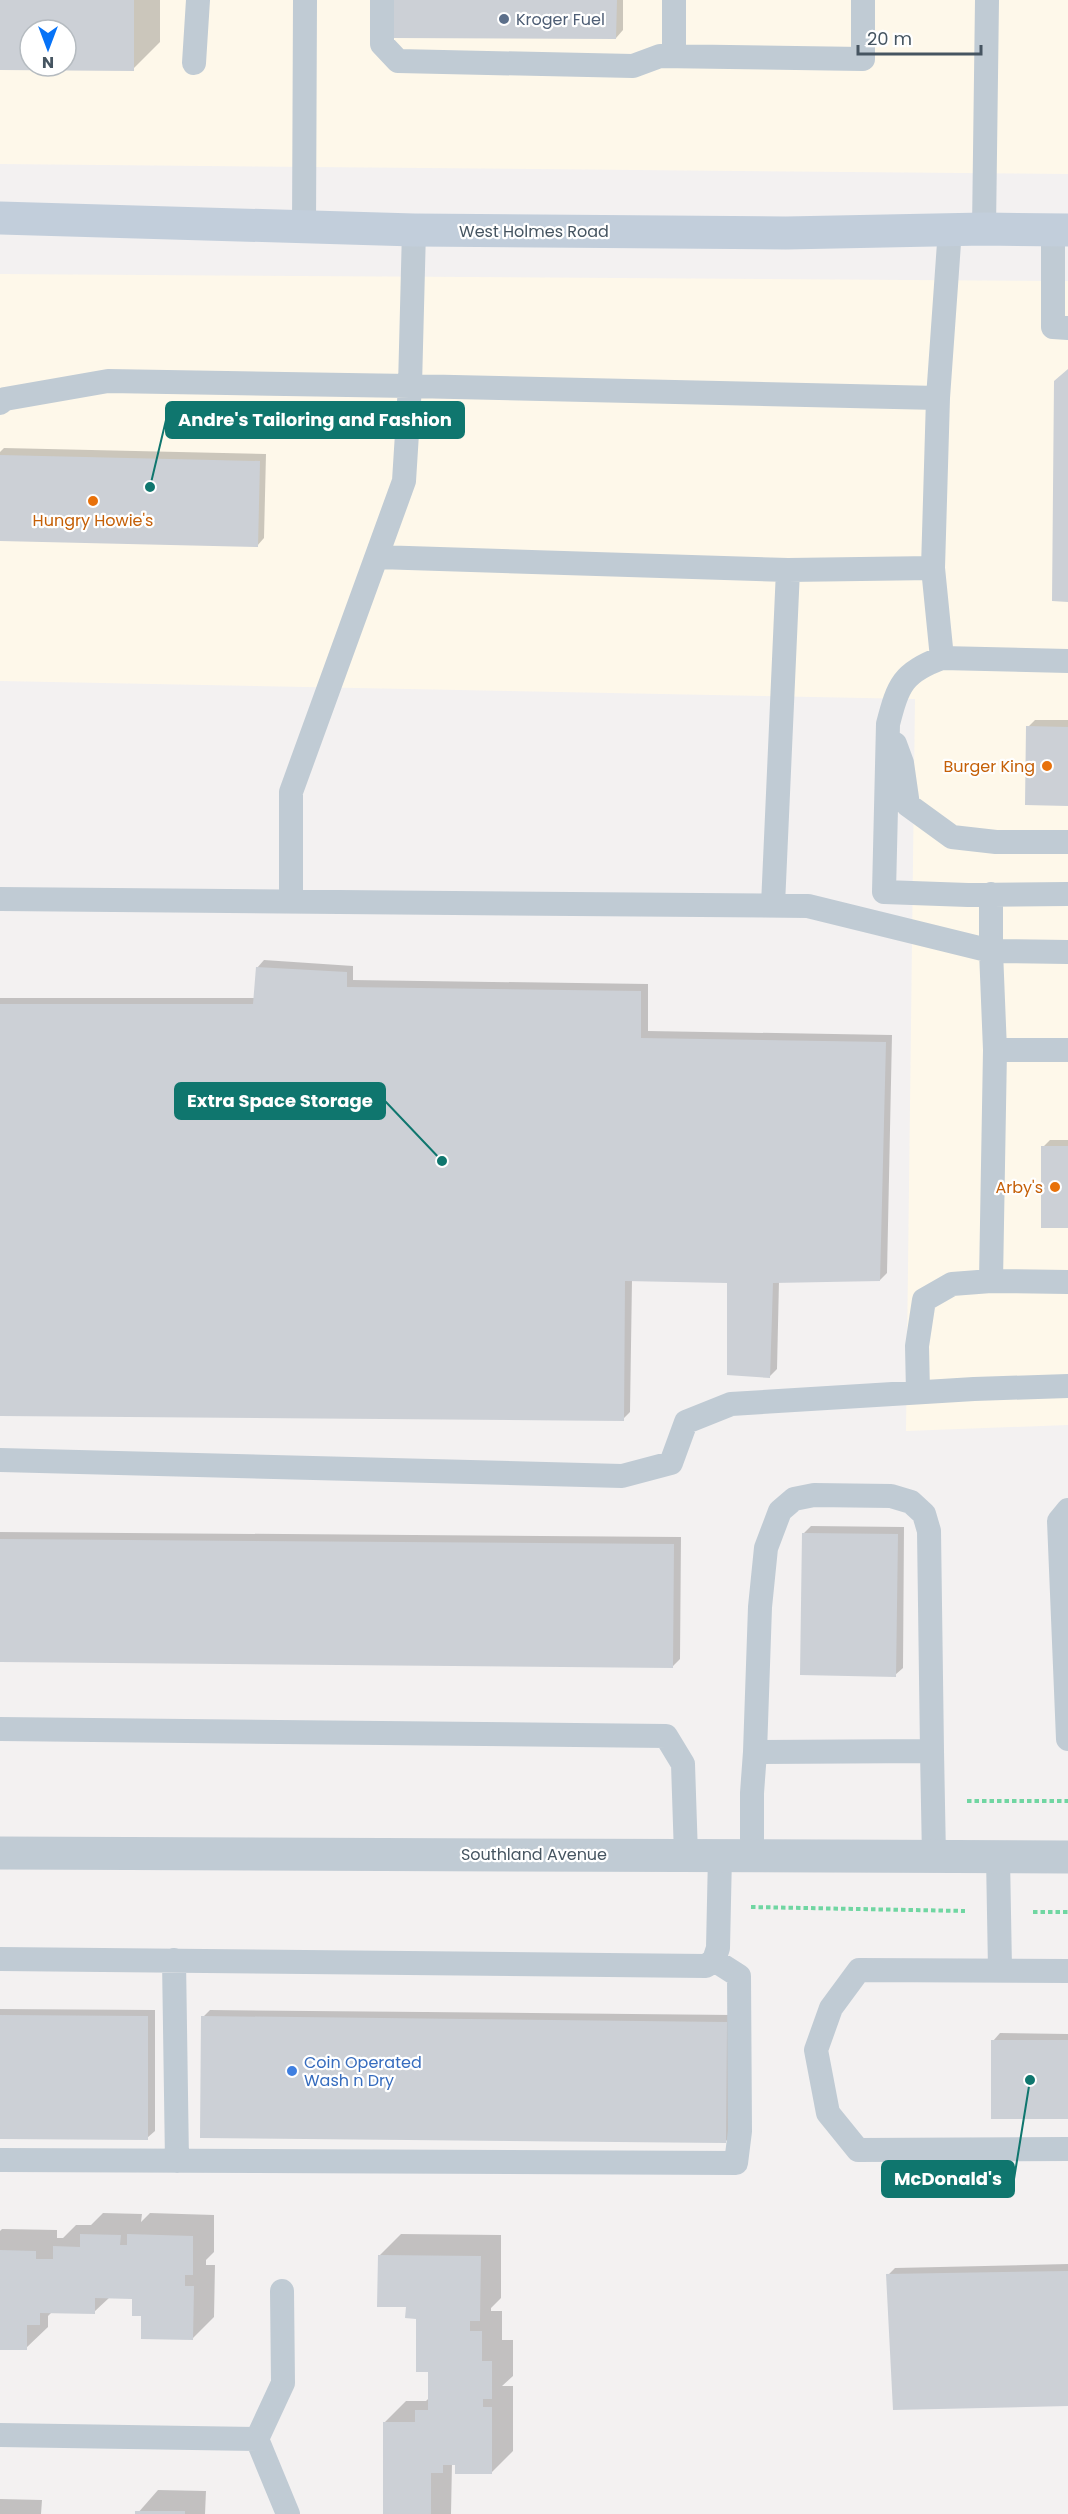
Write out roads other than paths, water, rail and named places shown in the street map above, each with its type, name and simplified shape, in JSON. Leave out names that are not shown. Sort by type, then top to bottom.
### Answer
[{"type":"street","name":"West Holmes Road","points":[[0,218],[304,229],[786,233],[950,229],[1060,230]]},
{"type":"street","name":"Southland Avenue","points":[[0,1853],[1068,1857]]},
{"type":"lane","points":[[194,63],[198,0]]},
{"type":"lane","points":[[304,229],[305,0]]},
{"type":"lane","points":[[382,0],[382,44],[398,62],[633,66],[660,56],[863,59],[863,0]]},
{"type":"lane","points":[[674,0],[674,56]]},
{"type":"lane","points":[[984,229],[987,0]]},
{"type":"lane","points":[[942,658],[933,568],[939,398],[950,229]]},
{"type":"lane","points":[[291,901],[291,792],[404,481],[410,386],[414,230]]},
{"type":"lane","points":[[1060,230],[1053,327],[1068,327]]},
{"type":"lane","points":[[0,403],[5,399],[108,381],[939,398]]},
{"type":"lane","points":[[377,557],[788,570],[933,568]]},
{"type":"lane","points":[[773,905],[788,570]]},
{"type":"lane","points":[[1068,661],[942,658],[923,665],[907,675],[894,699],[888,724],[884,892],[1068,894]]},
{"type":"lane","points":[[888,724],[902,763],[908,805],[952,837],[996,842],[1068,842]]},
{"type":"lane","points":[[991,894],[995,1050],[991,1281]]},
{"type":"lane","points":[[0,898],[808,906],[991,951],[1068,952]]},
{"type":"lane","points":[[995,1050],[1068,1050]]},
{"type":"lane","points":[[918,1392],[917,1346],[924,1300],[951,1284],[991,1281],[1068,1282]]},
{"type":"lane","points":[[0,1460],[622,1476],[671,1463],[687,1422],[730,1404],[918,1392],[1068,1386]]},
{"type":"lane","points":[[752,1855],[752,1793],[760,1607],[766,1548],[780,1511],[794,1499],[814,1495],[891,1496],[911,1502],[924,1514],[929,1531],[934,1857]]},
{"type":"lane","points":[[1068,1510],[1059,1521],[1068,1739]]},
{"type":"lane","points":[[0,1729],[666,1736],[683,1764],[687,1855]]},
{"type":"lane","points":[[755,1752],[932,1751]]},
{"type":"lane","points":[[0,1959],[706,1966],[714,1960],[718,1948],[720,1855]]},
{"type":"lane","points":[[998,1857],[1000,1969]]},
{"type":"lane","points":[[174,1960],[177,2161]]},
{"type":"lane","points":[[0,2160],[736,2163],[740,2131],[739,1976],[714,1960]]},
{"type":"lane","points":[[1068,1971],[859,1970],[831,2008],[816,2050],[828,2113],[858,2150],[1068,2149]]},
{"type":"lane","points":[[282,2291],[283,2383],[257,2439],[288,2514]]},
{"type":"lane","points":[[0,2435],[257,2439]]},
{"type":"place","name":"Kroger Fuel","points":[[504,19]]},
{"type":"place","name":"Andre's Tailoring and Fashion","points":[[150,487]]},
{"type":"place","name":"Hungry Howie's","points":[[93,501]]},
{"type":"place","name":"Burger King","points":[[1047,766]]},
{"type":"place","name":"Extra Space Storage","points":[[442,1161]]},
{"type":"place","name":"Arby's","points":[[1055,1187]]},
{"type":"place","name":"Coin Operated Wash n Dry","points":[[292,2071]]},
{"type":"place","name":"McDonald's","points":[[1030,2080]]}]
